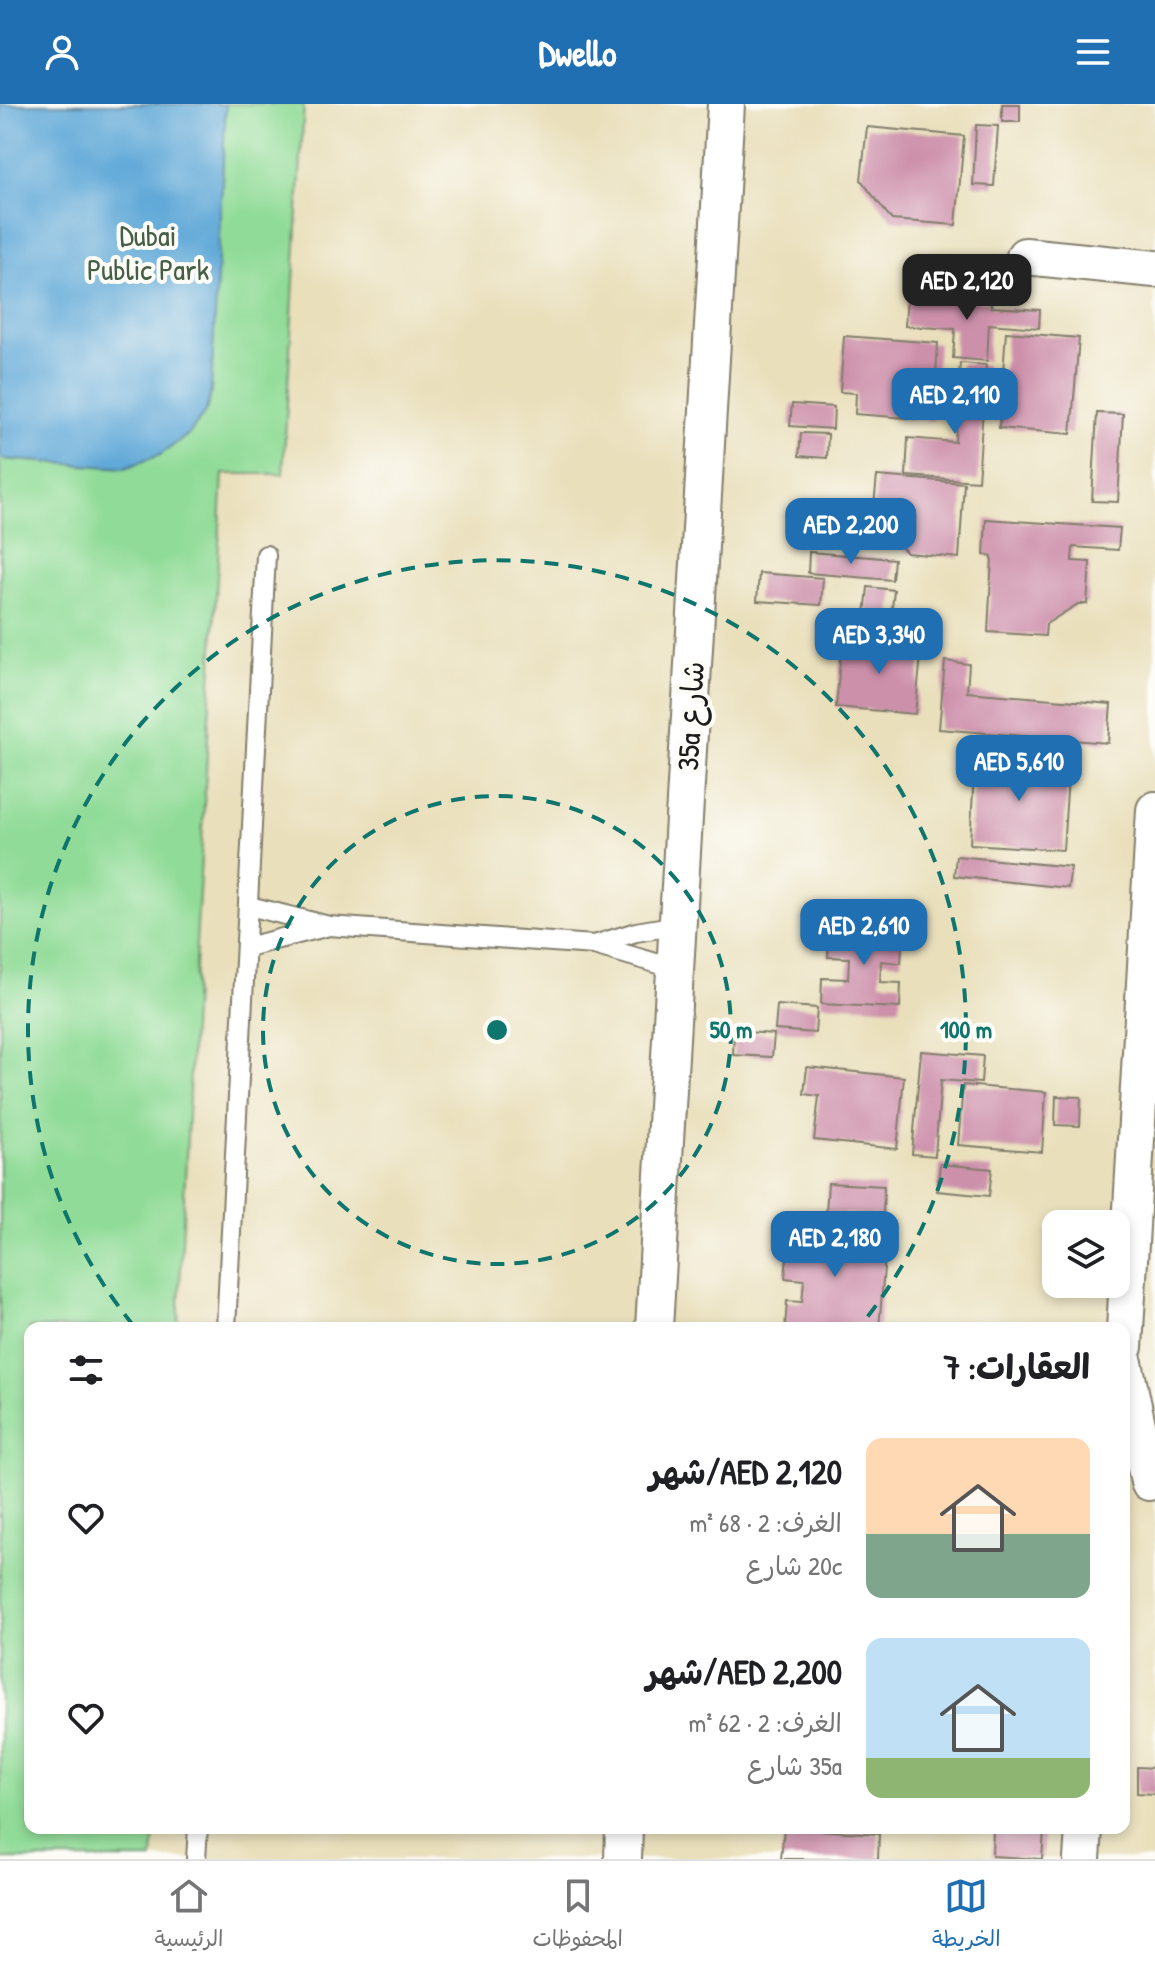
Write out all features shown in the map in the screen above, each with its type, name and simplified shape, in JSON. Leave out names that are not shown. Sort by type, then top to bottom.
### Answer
[{"type":"street","name":"35a شارع","points":[[654,1322],[726,104]]},
{"type":"street","points":[[1025,256],[1155,269]]},
{"type":"street","points":[[1126,1322],[1146,1109],[1155,810]]},
{"type":"street","points":[[1130,1401],[1143,1482]]},
{"type":"street","points":[[623,1859],[624,1834]]},
{"type":"street","points":[[1082,1859],[1084,1834]]},
{"type":"lane","points":[[226,1322],[266,555]]},
{"type":"lane","points":[[249,906],[329,926],[594,945],[676,969]]},
{"type":"lane","points":[[594,945],[636,932],[678,925]]},
{"type":"lane","points":[[247,947],[329,926]]},
{"type":"lane","points":[[196,1859],[198,1834]]},
{"type":"green space","name":"Dubai Public Park","points":[[0,104],[304,104],[283,474],[223,474],[178,1322],[24,1322],[24,1834],[155,1834],[153,1859],[0,1859]]},
{"type":"water","points":[[0,104],[226,104],[211,392],[206,411],[189,434],[160,455],[125,468],[0,459]]},
{"type":"building","points":[[1002,104],[1020,104],[1020,122],[1002,122]]},
{"type":"building","points":[[976,125],[998,126],[994,186],[973,185]]},
{"type":"building","points":[[867,127],[964,136],[956,225],[892,220],[861,180]]},
{"type":"building","points":[[907,296],[991,302],[991,307],[1040,310],[1039,328],[989,324],[987,361],[953,358],[955,329],[905,326]]},
{"type":"building","points":[[1006,332],[1079,338],[1071,434],[999,428]]},
{"type":"building","points":[[844,336],[938,343],[933,420],[855,414],[856,393],[840,392]]},
{"type":"building","points":[[960,363],[986,365],[978,481],[906,476],[908,438],[955,442]]},
{"type":"building","points":[[792,404],[834,407],[833,429],[790,426]]},
{"type":"building","points":[[1097,413],[1123,414],[1118,502],[1092,501]]},
{"type":"building","points":[[801,433],[828,434],[827,458],[799,456]]},
{"type":"building","points":[[877,476],[964,483],[959,558],[907,553],[873,516]]},
{"type":"building","points":[[986,519],[1120,528],[1118,550],[1073,547],[1072,561],[1090,562],[1087,604],[1078,604],[1046,624],[1045,636],[988,632],[992,556],[984,555]]},
{"type":"building","points":[[809,552],[894,559],[892,580],[808,573]]},
{"type":"building","points":[[759,573],[823,578],[821,605],[757,601]]},
{"type":"building","points":[[868,587],[894,590],[891,617],[865,615]]},
{"type":"building","points":[[842,638],[922,646],[915,714],[836,707]]},
{"type":"building","points":[[945,661],[969,664],[967,692],[1111,704],[1108,743],[939,729]]},
{"type":"building","points":[[975,755],[1069,762],[1063,850],[970,844]]},
{"type":"building","points":[[956,856],[1071,867],[1068,888],[954,876]]},
{"type":"building","points":[[830,926],[903,929],[901,963],[881,961],[880,982],[901,983],[900,1008],[821,1004],[822,978],[848,979],[849,958],[828,957]]},
{"type":"building","points":[[777,1005],[817,1008],[815,1033],[775,1030]]},
{"type":"building","points":[[734,1031],[774,1034],[772,1057],[733,1055]]},
{"type":"building","points":[[921,1051],[983,1056],[981,1083],[941,1080],[935,1156],[912,1154]]},
{"type":"building","points":[[807,1067],[904,1077],[897,1149],[814,1140],[819,1096],[804,1094]]},
{"type":"building","points":[[963,1085],[1046,1092],[1042,1152],[958,1145]]},
{"type":"building","points":[[1056,1096],[1081,1097],[1080,1126],[1055,1125]]},
{"type":"building","points":[[940,1164],[992,1169],[989,1196],[937,1191]]},
{"type":"building","points":[[828,1183],[884,1186],[883,1216],[826,1213]]},
{"type":"building","points":[[799,1219],[830,1222],[828,1242],[860,1245],[862,1230],[887,1232],[880,1322],[785,1322],[787,1301],[802,1302],[804,1280],[785,1278],[789,1234],[798,1234]]},
{"type":"building","points":[[1137,1767],[1155,1768],[1155,1794],[1137,1793]]},
{"type":"building","points":[[783,1834],[879,1834],[878,1859],[781,1859]]},
{"type":"building","points":[[993,1834],[1044,1834],[1042,1859],[992,1856]]}]
